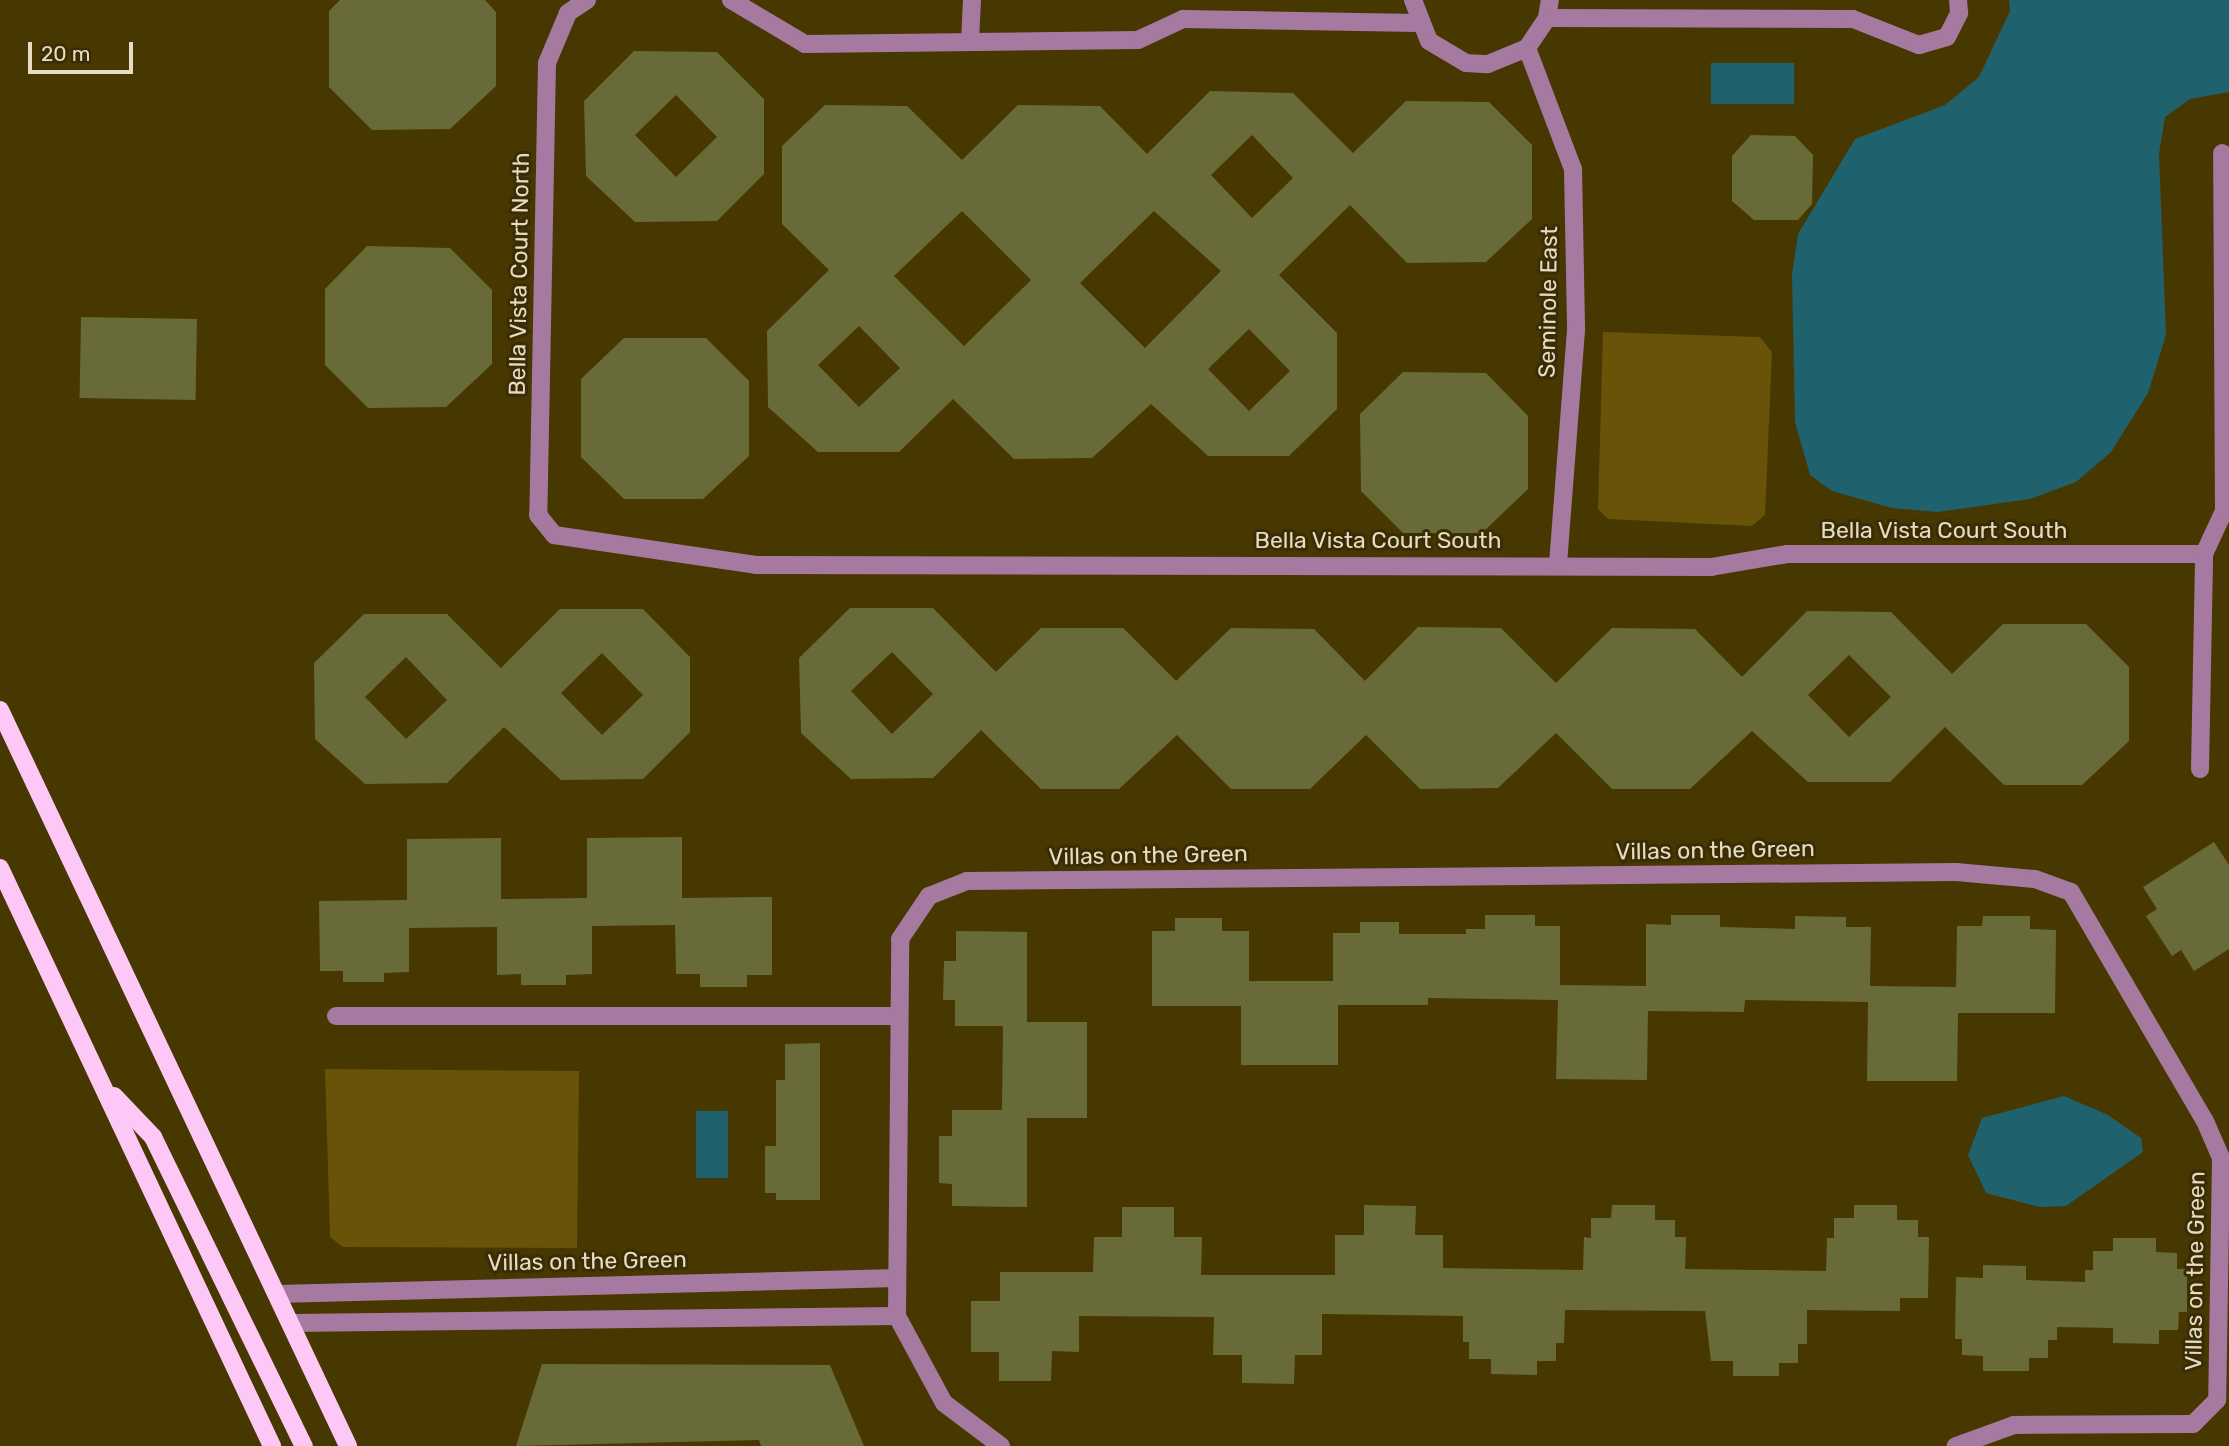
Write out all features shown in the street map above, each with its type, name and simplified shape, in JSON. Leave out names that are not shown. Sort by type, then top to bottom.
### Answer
[{"type":"main road","points":[[0,710],[348,1446]]},
{"type":"main road","points":[[0,868],[272,1446]]},
{"type":"main road","points":[[102,1083],[153,1137],[304,1446]]},
{"type":"street","name":"Bella Vista Court North","points":[[554,535],[538,515],[547,63],[568,13],[587,0]]},
{"type":"street","points":[[730,0],[805,44],[1138,40],[1183,19],[1419,23]]},
{"type":"street","points":[[970,42],[972,0]]},
{"type":"street","points":[[1413,0],[1419,23],[1446,55],[1466,63],[1488,64],[1527,48],[1548,9],[1748,19],[1853,19],[1919,45],[1947,37],[1959,13],[1958,0]]},
{"type":"street","points":[[1748,0],[1748,19]]},
{"type":"street","name":"Seminole East","points":[[1527,48],[1573,169],[1576,330],[1558,564]]},
{"type":"street","points":[[2200,769],[2204,554],[2224,511],[2222,153]]},
{"type":"street","name":"Bella Vista Court South","points":[[554,535],[756,565],[1558,564],[1711,567],[1787,554],[2204,554]]},
{"type":"street","name":"Villas on the Green","points":[[1001,1446],[944,1403],[897,1316],[897,1016],[900,939],[929,896],[967,881],[1956,872],[2035,879],[2071,892],[2205,1121],[2221,1158],[2217,1401],[2193,1424],[2014,1425],[1956,1446]]},
{"type":"street","points":[[336,1016],[897,1016]]},
{"type":"street","name":"Villas on the Green","points":[[278,1294],[897,1278]]},
{"type":"street","points":[[291,1323],[897,1316]]},
{"type":"shaded area","points":[[1603,332],[1760,337],[1772,352],[1765,515],[1752,526],[1608,519],[1598,509]]},
{"type":"shaded area","points":[[325,1069],[579,1071],[577,1248],[343,1247],[330,1237]]},
{"type":"water","points":[[2009,0],[2229,0],[2229,92],[2190,99],[2165,117],[2159,154],[2166,335],[2148,393],[2111,452],[2076,482],[2030,499],[1938,512],[1892,508],[1832,491],[1810,475],[1795,422],[1792,275],[1798,234],[1855,139],[1945,105],[1979,77],[2010,11]]},
{"type":"water","points":[[1711,63],[1794,63],[1794,104],[1711,104]]},
{"type":"water","points":[[2064,1096],[2108,1115],[2141,1138],[2143,1152],[2066,1206],[2040,1207],[1986,1193],[1968,1155],[1982,1118]]},
{"type":"water","points":[[696,1111],[728,1111],[728,1178],[696,1178]]},
{"type":"building","points":[[340,0],[485,0],[496,12],[496,86],[450,129],[372,130],[329,87],[329,11]]},
{"type":"building","points":[[634,51],[717,52],[764,99],[764,174],[717,221],[635,222],[586,176],[584,101]],"holes":[[[676,95],[717,137],[676,177],[635,135]]]},
{"type":"building","points":[[1210,91],[1293,93],[1353,153],[1406,101],[1489,102],[1532,145],[1532,219],[1486,262],[1407,263],[1350,205],[1279,275],[1337,333],[1337,409],[1289,456],[1208,456],[1151,404],[1092,458],[1014,459],[953,399],[899,452],[818,452],[768,407],[767,331],[829,270],[782,224],[782,146],[825,105],[907,106],[962,160],[1018,105],[1100,106],[1147,154]],"holes":[[[1252,135],[1293,178],[1252,218],[1211,175]],[[962,211],[1031,280],[964,346],[894,276]],[[1154,211],[1221,271],[1145,348],[1080,283]],[[859,326],[900,368],[859,407],[818,365]],[[1249,329],[1290,371],[1249,411],[1208,369]]]},
{"type":"building","points":[[1751,135],[1795,136],[1813,155],[1812,204],[1798,220],[1754,220],[1732,201],[1732,156]]},
{"type":"building","points":[[367,246],[450,248],[492,290],[492,364],[446,407],[368,408],[325,365],[325,289]]},
{"type":"building","points":[[81,317],[197,319],[196,400],[80,398]]},
{"type":"building","points":[[624,338],[706,338],[749,381],[749,456],[703,499],[624,499],[581,457],[581,379]]},
{"type":"building","points":[[1403,372],[1486,373],[1528,416],[1528,489],[1482,533],[1403,533],[1361,491],[1360,414]]},
{"type":"building","points":[[850,608],[933,608],[996,672],[1041,628],[1123,628],[1176,681],[1231,628],[1314,629],[1365,681],[1418,627],[1501,628],[1556,683],[1612,628],[1695,629],[1742,677],[1807,611],[1891,612],[1952,674],[2003,624],[2086,624],[2129,667],[2129,741],[2082,785],[2004,785],[1945,727],[1890,782],[1808,782],[1752,731],[1690,789],[1612,789],[1556,733],[1498,788],[1420,789],[1366,735],[1310,789],[1231,789],[1177,735],[1119,789],[1041,789],[981,730],[933,778],[851,779],[801,733],[799,658]],"holes":[[[892,652],[933,694],[892,734],[851,691]],[[1849,655],[1891,697],[1849,737],[1808,695]]]},
{"type":"building","points":[[560,609],[643,609],[690,657],[690,732],[643,779],[561,780],[504,727],[447,783],[365,784],[315,739],[314,663],[364,614],[447,614],[501,668]],"holes":[[[602,653],[643,695],[602,735],[561,693]],[[406,657],[447,700],[406,739],[365,697]]]},
{"type":"building","points":[[682,837],[682,898],[772,897],[772,975],[747,975],[747,987],[700,987],[700,974],[676,974],[675,925],[592,926],[592,974],[566,975],[566,985],[521,985],[521,974],[497,975],[497,927],[409,928],[409,972],[384,973],[384,982],[343,982],[343,971],[320,971],[319,901],[407,900],[407,839],[501,838],[501,899],[587,898],[587,838]]},
{"type":"building","points":[[2214,842],[2229,865],[2229,949],[2194,971],[2181,950],[2172,956],[2146,916],[2157,909],[2143,887]]},
{"type":"building","points":[[1485,915],[1535,915],[1535,926],[1560,926],[1560,985],[1646,986],[1646,924],[1671,925],[1671,915],[1720,915],[1720,927],[1795,929],[1795,916],[1846,917],[1846,927],[1871,927],[1870,986],[1956,987],[1957,926],[1982,926],[1983,916],[2030,916],[2030,929],[2056,930],[2055,1013],[1958,1013],[1957,1081],[1867,1081],[1868,1002],[1745,1000],[1744,1012],[1648,1011],[1647,1080],[1556,1079],[1558,1000],[1428,998],[1428,1005],[1338,1005],[1338,1065],[1241,1065],[1241,1006],[1152,1006],[1152,931],[1175,931],[1175,918],[1222,918],[1222,931],[1249,931],[1249,981],[1333,981],[1333,933],[1360,933],[1360,922],[1399,922],[1399,934],[1466,934],[1466,929],[1485,929]]},
{"type":"building","points":[[956,931],[1027,932],[1027,1022],[1087,1022],[1087,1118],[1027,1118],[1027,1207],[952,1206],[952,1184],[939,1183],[939,1136],[952,1136],[952,1110],[1002,1110],[1003,1026],[955,1026],[955,1000],[943,1000],[944,961],[956,961]]},
{"type":"building","points":[[820,1043],[820,1200],[776,1200],[776,1193],[765,1193],[765,1146],[776,1146],[776,1080],[785,1080],[785,1044]]},
{"type":"building","points":[[1364,1205],[1416,1206],[1415,1235],[1443,1235],[1443,1268],[1583,1270],[1584,1237],[1591,1238],[1591,1218],[1611,1218],[1612,1205],[1655,1205],[1655,1220],[1675,1220],[1675,1237],[1686,1237],[1685,1269],[1826,1271],[1827,1238],[1834,1238],[1834,1218],[1854,1218],[1854,1205],[1897,1205],[1897,1220],[1918,1220],[1918,1237],[1929,1237],[1928,1298],[1900,1298],[1900,1311],[1807,1310],[1807,1344],[1798,1344],[1798,1363],[1779,1363],[1779,1376],[1733,1376],[1733,1361],[1711,1361],[1705,1311],[1565,1310],[1564,1343],[1556,1343],[1556,1361],[1537,1361],[1537,1375],[1491,1374],[1491,1359],[1469,1359],[1469,1342],[1463,1342],[1463,1316],[1322,1314],[1322,1355],[1295,1355],[1294,1384],[1242,1383],[1242,1355],[1213,1355],[1214,1317],[1079,1316],[1079,1352],[1052,1351],[1051,1381],[999,1381],[999,1352],[971,1352],[971,1301],[1000,1301],[1000,1272],[1093,1272],[1094,1237],[1122,1237],[1122,1207],[1174,1207],[1174,1237],[1202,1237],[1201,1275],[1335,1275],[1335,1235],[1364,1235]]},
{"type":"building","points":[[2113,1238],[2156,1238],[2156,1252],[2177,1253],[2177,1269],[2187,1269],[2187,1312],[2179,1312],[2178,1330],[2159,1330],[2159,1344],[2113,1343],[2113,1328],[2057,1327],[2057,1340],[2048,1340],[2048,1358],[2029,1358],[2029,1371],[1983,1371],[1983,1356],[1962,1355],[1962,1339],[1955,1339],[1956,1277],[1983,1278],[1983,1265],[2026,1266],[2026,1280],[2085,1282],[2085,1270],[2093,1270],[2093,1251],[2113,1251]]},
{"type":"building","points":[[542,1364],[830,1365],[864,1446],[761,1446],[759,1440],[516,1446]]}]
